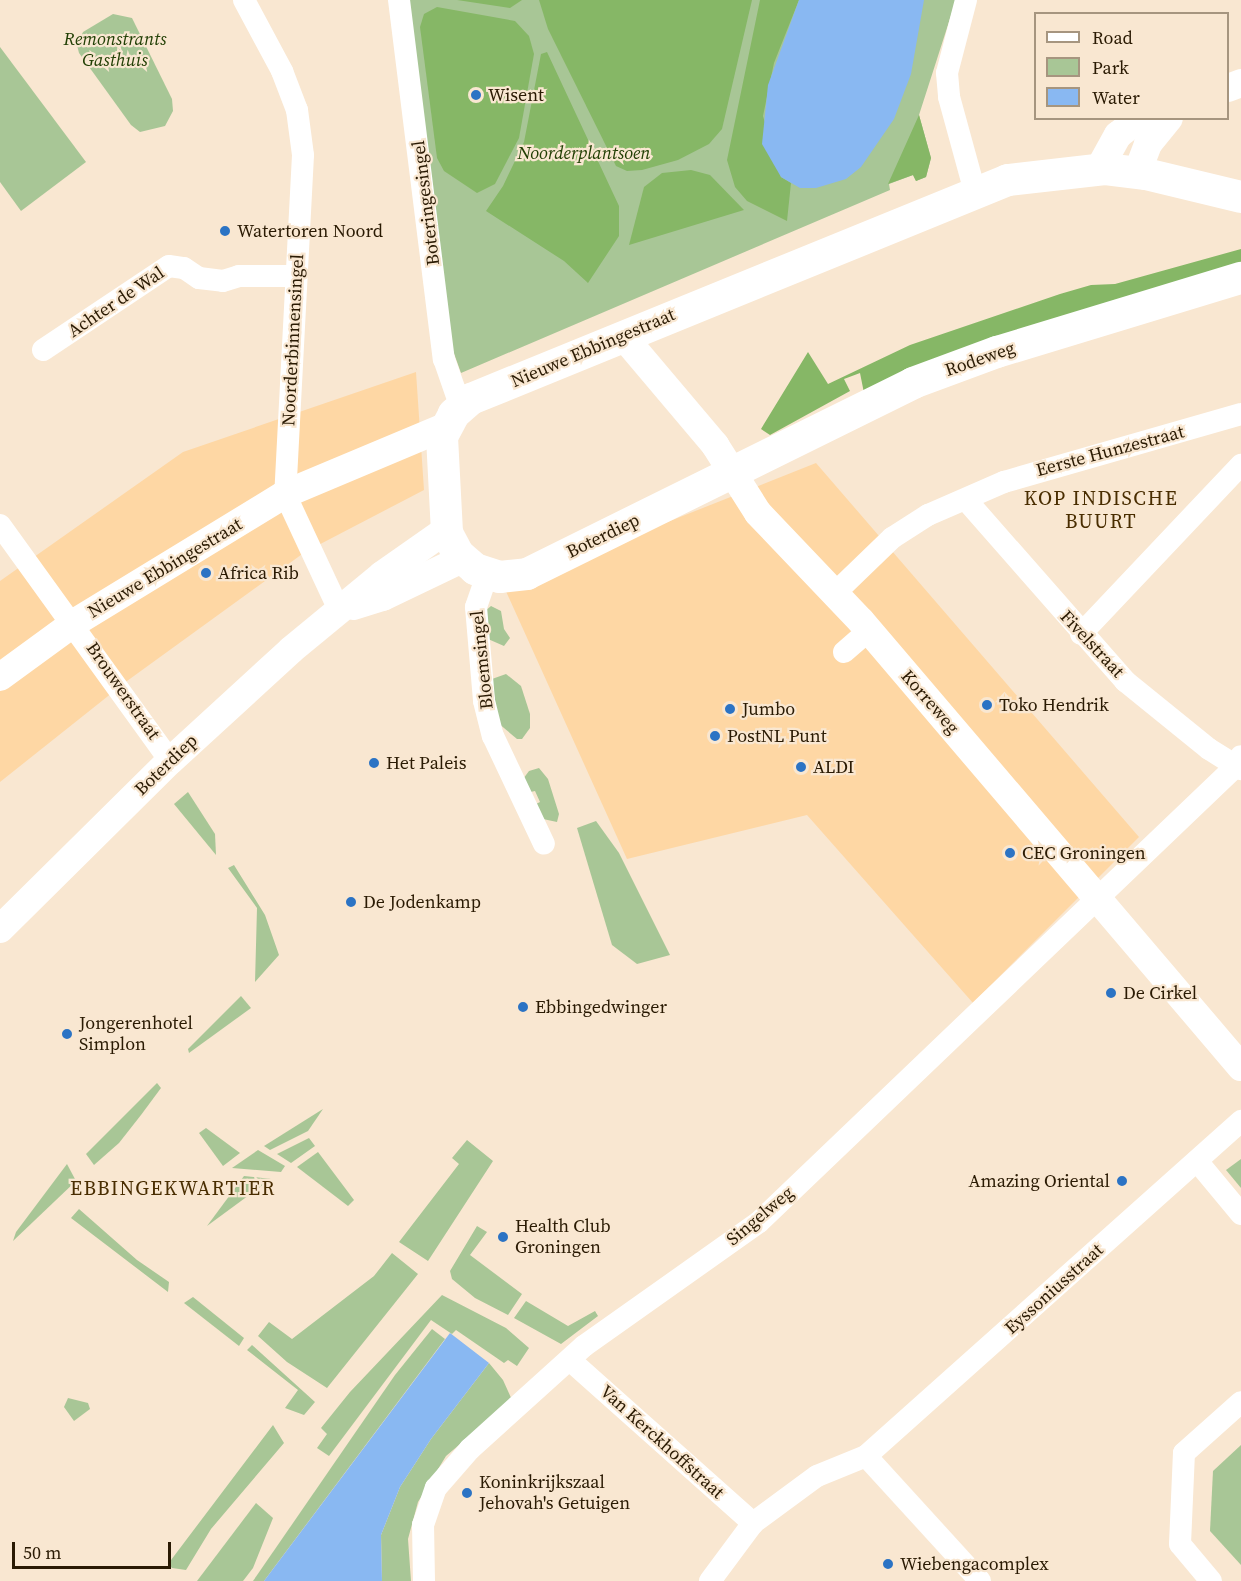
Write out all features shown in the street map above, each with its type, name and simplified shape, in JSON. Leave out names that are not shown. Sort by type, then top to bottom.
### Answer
[{"type":"main road","name":"Nieuwe Ebbingestraat","points":[[454,415],[623,336],[975,192],[1043,173],[1099,169],[1137,173],[1241,197]]},
{"type":"main road","name":"Rodeweg","points":[[732,472],[939,373],[1241,278]]},
{"type":"main road","name":"Boteringesingel","points":[[454,415],[441,446],[446,530],[475,567]]},
{"type":"main road","name":"Boterdiep","points":[[475,567],[527,574],[732,472]]},
{"type":"street","name":"Noorderbinnensingel","points":[[244,0],[282,71],[297,110],[303,155],[285,494],[339,610]]},
{"type":"street","name":"Boteringesingel","points":[[399,0],[444,359],[454,415]]},
{"type":"street","points":[[966,0],[948,81],[975,192]]},
{"type":"street","points":[[1099,169],[1118,135],[1137,120]]},
{"type":"street","points":[[1137,173],[1147,145],[1167,120]]},
{"type":"street","name":"Achter de Wal","points":[[43,350],[169,266],[184,268],[199,278],[223,281],[239,276],[296,276]]},
{"type":"street","name":"Korreweg","points":[[623,336],[715,445],[758,513],[834,594],[856,642],[1099,899],[1241,1067]]},
{"type":"street","name":"Eerste Hunzestraat","points":[[834,594],[892,538],[928,515],[967,501],[1004,482],[1093,453],[1142,445],[1241,414]]},
{"type":"street","name":"Nieuwe Ebbingestraat","points":[[0,677],[74,623],[285,494],[454,415]]},
{"type":"street","points":[[1081,634],[1241,465]]},
{"type":"street","name":"Fivelstraat","points":[[967,501],[1081,634],[1125,681],[1239,764]]},
{"type":"street","name":"Brouwerstraat","points":[[0,525],[153,732],[170,760]]},
{"type":"street","name":"Boterdiep","points":[[0,929],[170,760],[339,610],[446,530]]},
{"type":"street","name":"Boterdiep","points":[[339,610],[475,567]]},
{"type":"street","name":"Bloemsingel","points":[[475,567],[484,701],[493,736],[544,844]]},
{"type":"street","name":"Singelweg","points":[[424,1581],[423,1525],[436,1488],[470,1449],[571,1361],[584,1346],[759,1222],[1239,764]]},
{"type":"street","name":"Eyssoniusstraat","points":[[710,1581],[753,1523],[817,1476],[866,1456],[1241,1121]]},
{"type":"street","points":[[1197,1161],[1241,1214]]},
{"type":"street","name":"Van Kerckhoffstraat","points":[[571,1361],[753,1523]]},
{"type":"street","points":[[1211,1581],[1180,1544],[1184,1453],[1241,1402]]},
{"type":"street","points":[[866,1456],[980,1581]]},
{"type":"shaded area","points":[[416,372],[424,490],[305,552],[127,681],[0,782],[0,581],[183,452]]},
{"type":"shaded area","points":[[816,463],[1139,837],[973,1003],[807,815],[627,859],[504,587]]},
{"type":"green space","name":"Noorderplantsoen","points":[[407,0],[956,0],[919,115],[931,158],[926,177],[916,181],[913,175],[889,184],[890,190],[461,373],[451,345]]},
{"type":"green space","points":[[457,0],[522,0],[510,8]]},
{"type":"green space","points":[[539,0],[752,0],[722,129],[709,144],[678,160],[642,170],[627,171],[616,166],[548,29]]},
{"type":"green space","points":[[760,0],[799,0],[774,63],[763,116],[781,177],[791,183],[787,221],[747,201],[735,187],[727,160]]},
{"type":"green space","points":[[437,7],[515,21],[529,36],[534,54],[519,138],[495,184],[477,193],[444,171],[437,158],[420,27],[424,14]]},
{"type":"green space","name":"Remonstrants Gasthuis","points":[[113,14],[132,18],[172,99],[173,111],[165,126],[140,132],[131,125],[79,53],[77,45],[83,32]]},
{"type":"green space","points":[[0,47],[86,162],[21,211],[0,182]]},
{"type":"green space","points":[[547,52],[619,206],[619,236],[588,283],[564,261],[486,211],[503,186],[524,142],[541,54]]},
{"type":"green space","points":[[919,115],[931,158],[926,177],[916,181],[913,175],[888,184]]},
{"type":"green space","points":[[691,170],[710,175],[744,210],[629,245],[644,187],[662,173]]},
{"type":"green space","points":[[1241,249],[1241,272],[865,398],[860,373],[844,379],[850,391],[770,435],[761,429],[808,352],[828,384],[910,345],[1060,294],[1091,285],[1115,284]]},
{"type":"green space","points":[[491,606],[501,611],[504,629],[510,638],[504,646],[488,639],[484,612]]},
{"type":"green space","points":[[506,674],[521,686],[530,714],[530,728],[522,739],[517,739],[498,723],[492,679]]},
{"type":"green space","points":[[539,768],[548,779],[559,814],[557,822],[543,819],[532,806],[540,802],[535,791],[526,793],[523,779],[529,771]]},
{"type":"green space","points":[[188,792],[215,834],[216,855],[174,804]]},
{"type":"green space","points":[[596,821],[619,853],[670,955],[637,964],[612,945],[577,828]]},
{"type":"green space","points":[[234,865],[265,915],[279,955],[255,982],[257,908],[228,868]]},
{"type":"green space","points":[[241,996],[251,1008],[189,1053],[188,1049]]},
{"type":"green space","points":[[157,1083],[161,1088],[141,1115],[119,1143],[94,1165],[86,1154]]},
{"type":"green space","points":[[323,1109],[308,1131],[270,1150],[264,1146]]},
{"type":"green space","points":[[206,1128],[240,1153],[223,1166],[199,1133]]},
{"type":"green space","points":[[309,1138],[315,1146],[291,1163],[277,1154]]},
{"type":"green space","points":[[467,1140],[493,1161],[428,1261],[399,1242],[459,1164],[452,1158]]},
{"type":"green space","points":[[258,1150],[285,1166],[281,1172],[232,1168]]},
{"type":"green space","points":[[318,1152],[354,1200],[348,1206],[297,1167]]},
{"type":"green space","points":[[1241,1159],[1241,1188],[1226,1170]]},
{"type":"green space","points":[[67,1164],[76,1181],[13,1241],[16,1232]]},
{"type":"green space","points":[[244,1176],[271,1179],[207,1226]]},
{"type":"green space","points":[[79,1209],[137,1260],[169,1282],[168,1292],[71,1218]]},
{"type":"green space","points":[[477,1226],[487,1232],[470,1255],[522,1294],[508,1315],[475,1298],[452,1279],[450,1271]]},
{"type":"green space","points":[[392,1253],[418,1274],[327,1388],[287,1362],[258,1336],[269,1322],[292,1339],[374,1276]]},
{"type":"green space","points":[[442,1295],[506,1328],[529,1348],[517,1366],[508,1360],[504,1363],[456,1330],[452,1334],[431,1320],[329,1456],[317,1448],[327,1434],[321,1428],[350,1392]]},
{"type":"green space","points":[[193,1297],[244,1338],[239,1346],[184,1303]]},
{"type":"green space","points":[[526,1301],[568,1326],[595,1311],[598,1316],[561,1344],[514,1318]]},
{"type":"green space","points":[[432,1329],[445,1339],[264,1581],[253,1581],[395,1375]]},
{"type":"green space","points":[[252,1345],[315,1402],[304,1415],[285,1408],[298,1390],[247,1350]]},
{"type":"green space","points":[[489,1363],[503,1380],[512,1400],[446,1456],[418,1502],[408,1539],[411,1581],[382,1581],[381,1535],[400,1487],[431,1439]]},
{"type":"green space","points":[[68,1398],[88,1403],[90,1409],[74,1421],[64,1407]]},
{"type":"green space","points":[[273,1425],[284,1443],[211,1529],[186,1570],[172,1568],[168,1564]]},
{"type":"green space","points":[[1241,1445],[1241,1565],[1210,1531],[1213,1471]]},
{"type":"green space","points":[[256,1503],[273,1518],[253,1568],[243,1581],[197,1581]]},
{"type":"water","points":[[799,0],[924,0],[911,74],[894,119],[861,167],[846,179],[816,188],[800,188],[781,177],[762,144],[768,85]]},
{"type":"water","points":[[450,1333],[489,1363],[431,1439],[400,1487],[381,1535],[382,1581],[264,1581]]},
{"type":"place","name":"Wisent","points":[[476,95]]},
{"type":"place","name":"Watertoren Noord","points":[[225,231]]},
{"type":"place","name":"Africa Rib","points":[[206,573]]},
{"type":"place","name":"Toko Hendrik","points":[[987,705]]},
{"type":"place","name":"Jumbo","points":[[730,709]]},
{"type":"place","name":"PostNL Punt","points":[[715,736]]},
{"type":"place","name":"Het Paleis","points":[[374,763]]},
{"type":"place","name":"ALDI","points":[[801,767]]},
{"type":"place","name":"CEC Groningen","points":[[1010,853]]},
{"type":"place","name":"De Jodenkamp","points":[[351,902]]},
{"type":"place","name":"De Cirkel","points":[[1111,993]]},
{"type":"place","name":"Ebbingedwinger","points":[[523,1007]]},
{"type":"place","name":"Jongerenhotel Simplon","points":[[67,1034]]},
{"type":"place","name":"Amazing Oriental","points":[[1122,1181]]},
{"type":"place","name":"Health Club Groningen","points":[[503,1237]]},
{"type":"place","name":"Koninkrijkszaal Jehovah's Getuigen","points":[[467,1493]]},
{"type":"place","name":"Wiebengacomplex","points":[[888,1564]]},
{"type":"district","name":"KOP INDISCHE BUURT","points":[[1101,510]]},
{"type":"district","name":"EBBINGEKWARTIER","points":[[173,1188]]}]
